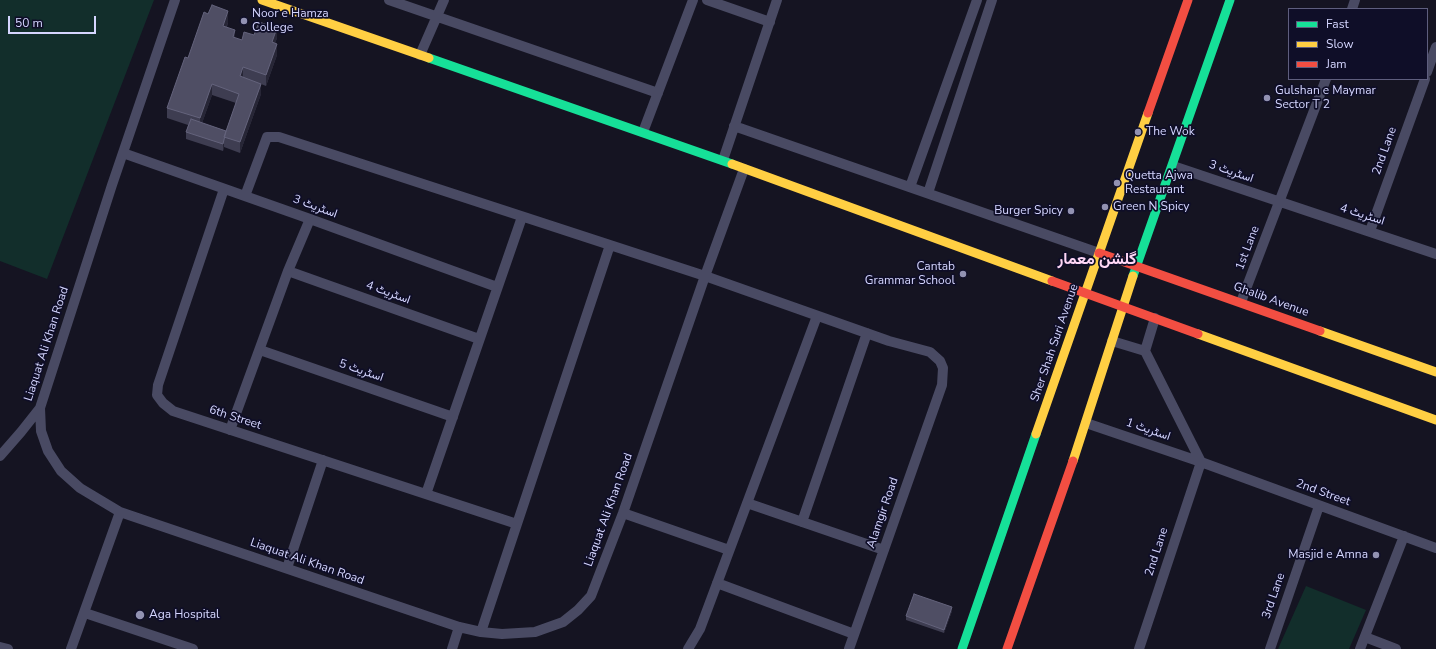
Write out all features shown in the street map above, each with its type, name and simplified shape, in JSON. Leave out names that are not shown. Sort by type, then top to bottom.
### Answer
[{"type":"street","name":"Liaquat Ali Khan Road","points":[[175,0],[123,153],[40,408],[41,431],[48,451],[61,471],[80,488],[120,512],[459,627],[482,632],[502,634],[536,632],[563,622],[578,610],[591,596],[623,513],[705,276],[744,169]]},
{"type":"street","points":[[262,0],[723,160],[1122,307],[1436,420]]},
{"type":"street","points":[[389,0],[658,93]]},
{"type":"street","points":[[420,55],[444,0]]},
{"type":"street","points":[[643,132],[693,0]]},
{"type":"street","points":[[707,0],[770,22]]},
{"type":"street","points":[[723,160],[777,0]]},
{"type":"street","points":[[910,187],[978,0]]},
{"type":"street","points":[[928,193],[992,0]]},
{"type":"street","name":"Sher Shah Suri Avenue","points":[[962,649],[1188,0]]},
{"type":"street","points":[[1007,649],[1086,423],[1122,307],[1173,166],[1230,0]]},
{"type":"street","points":[[1428,69],[1436,47]]},
{"type":"street","points":[[1280,202],[1326,80]]},
{"type":"street","name":"2nd Lane","points":[[1370,231],[1425,80]]},
{"type":"street","points":[[734,126],[1099,253]]},
{"type":"street","name":"Alamgir Road","points":[[245,196],[267,137],[279,137],[705,276],[889,342],[930,352],[940,361],[943,368],[942,385],[849,649]]},
{"type":"street","name":"اسٹریٹ 3","points":[[123,153],[497,287]]},
{"type":"street","name":"اسٹریٹ 3","points":[[1173,166],[1280,202]]},
{"type":"street","name":"6th Street","points":[[224,189],[158,385],[157,395],[163,403],[173,411],[517,524]]},
{"type":"street","name":"اسٹریٹ 4","points":[[1280,202],[1436,254]]},
{"type":"street","name":"1st Lane","points":[[1241,302],[1280,202]]},
{"type":"street","points":[[426,494],[522,216]]},
{"type":"street","points":[[230,430],[288,271],[310,219]]},
{"type":"street","points":[[482,632],[610,245]]},
{"type":"street","name":"Ghalib Avenue","points":[[1099,253],[1436,372]]},
{"type":"street","name":"اسٹریٹ 4","points":[[288,271],[479,339]]},
{"type":"street","points":[[688,649],[700,629],[817,316]]},
{"type":"street","points":[[1155,318],[1146,351],[1201,462]]},
{"type":"street","points":[[802,522],[867,333]]},
{"type":"street","points":[[1112,341],[1146,351]]},
{"type":"street","name":"اسٹریٹ 5","points":[[260,350],[453,417]]},
{"type":"street","points":[[0,456],[40,408]]},
{"type":"street","name":"اسٹریٹ 1","points":[[1086,423],[1201,462]]},
{"type":"street","points":[[287,568],[323,460]]},
{"type":"street","name":"2nd Lane","points":[[1139,649],[1201,462]]},
{"type":"street","name":"2nd Street","points":[[1201,462],[1436,548]]},
{"type":"street","points":[[747,503],[884,550]]},
{"type":"street","name":"3rd Lane","points":[[1270,649],[1319,506]]},
{"type":"street","points":[[71,649],[120,512]]},
{"type":"street","points":[[623,513],[729,550]]},
{"type":"street","points":[[1360,649],[1404,536]]},
{"type":"street","points":[[717,583],[854,634]]},
{"type":"street","points":[[85,613],[193,649]]},
{"type":"street","points":[[452,649],[459,627]]},
{"type":"street","points":[[1365,637],[1396,649]]},
{"type":"street","points":[[0,647],[8,649]]},
{"type":"green space","points":[[0,0],[154,0],[47,279],[0,261]]},
{"type":"green space","points":[[1306,586],[1366,610],[1349,649],[1278,649]]},
{"type":"building","points":[[212,5],[228,11],[223,26],[235,30],[233,37],[242,40],[244,32],[254,35],[259,22],[277,28],[272,42],[277,44],[266,75],[243,67],[240,76],[261,84],[240,142],[224,137],[239,94],[212,84],[200,118],[167,108],[185,57],[188,58],[204,12],[208,14]]},
{"type":"building","points":[[191,119],[226,131],[223,144],[186,132]]},
{"type":"building","points":[[914,594],[952,607],[944,630],[906,616]]},
{"type":"traffic: fast","points":[[1133,276],[1230,0]]},
{"type":"traffic: fast","points":[[429,58],[732,164]]},
{"type":"traffic: fast","points":[[962,649],[1036,434]]},
{"type":"traffic: slow","points":[[262,0],[429,58]]},
{"type":"traffic: slow","points":[[1036,434],[1148,113]]},
{"type":"traffic: slow","points":[[732,164],[1052,281]]},
{"type":"traffic: slow","points":[[1073,461],[1133,276]]},
{"type":"traffic: slow","points":[[1320,331],[1436,372]]},
{"type":"traffic: slow","points":[[1198,334],[1436,420]]},
{"type":"traffic: jam","points":[[1148,113],[1188,0]]},
{"type":"traffic: jam","points":[[1099,253],[1320,331]]},
{"type":"traffic: jam","points":[[1052,281],[1198,334]]},
{"type":"traffic: jam","points":[[1007,649],[1073,461]]},
{"type":"place","name":"Noor e Hamza College","points":[[244,21]]},
{"type":"place","name":"Gulshan e Maymar Sector T 2","points":[[1267,98]]},
{"type":"place","name":"The Wok","points":[[1138,132]]},
{"type":"place","name":"Quetta Ajwa Restaurant","points":[[1117,183]]},
{"type":"place","name":"Green N Spicy","points":[[1105,207]]},
{"type":"place","name":"Burger Spicy","points":[[1071,211]]},
{"type":"place","name":"Cantab Grammar School","points":[[963,274]]},
{"type":"place","name":"Masjid e Amna","points":[[1376,555]]},
{"type":"place","name":"Aga Hospital","points":[[140,615]]},
{"type":"district","name":"گلشن معمار","points":[[1097,260]]}]
